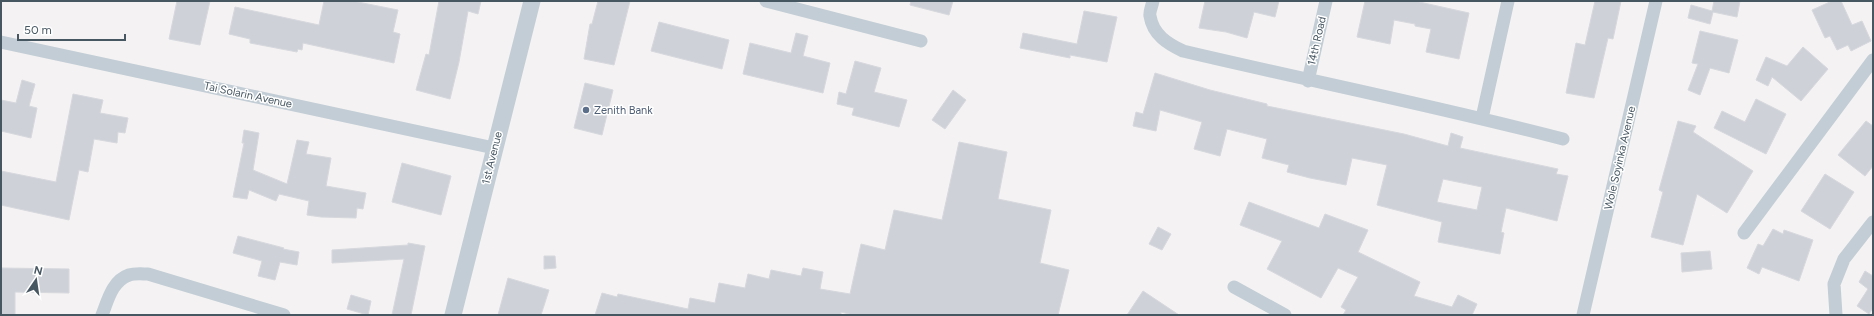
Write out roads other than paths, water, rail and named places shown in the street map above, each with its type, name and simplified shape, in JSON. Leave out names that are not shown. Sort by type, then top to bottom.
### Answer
[{"type":"street","name":"1st Avenue","points":[[453,315],[532,1]]},
{"type":"street","points":[[1153,1],[1149,16],[1154,29],[1165,42],[1183,51],[1308,81],[1482,118],[1563,139]]},
{"type":"street","name":"14th Road","points":[[1308,81],[1326,1]]},
{"type":"street","points":[[1482,118],[1508,1]]},
{"type":"street","name":"Wole Soyinka Avenue","points":[[1584,315],[1656,1]]},
{"type":"street","points":[[774,2],[922,41]]},
{"type":"street","name":"Tai Solarin Avenue","points":[[1,42],[494,148]]},
{"type":"street","points":[[1744,233],[1873,60]]},
{"type":"street","points":[[1836,315],[1834,284],[1844,259],[1873,222]]},
{"type":"street","points":[[102,315],[111,291],[118,281],[130,274],[148,274],[284,315]]},
{"type":"street","points":[[1234,287],[1285,315]]},
{"type":"place","name":"Zenith Bank","points":[[586,110]]}]
